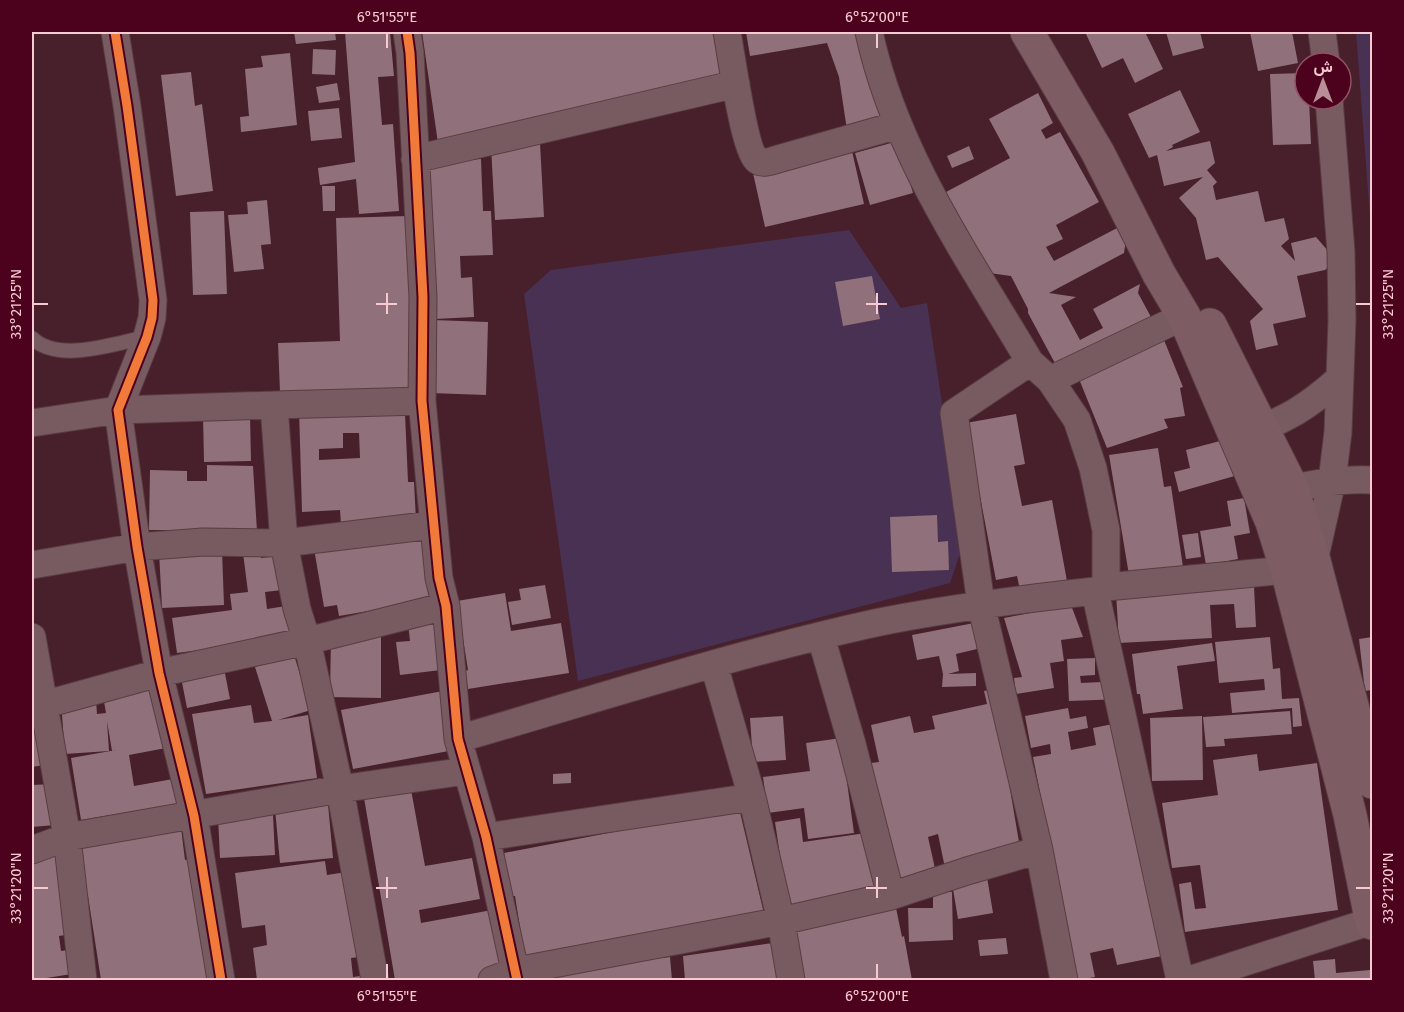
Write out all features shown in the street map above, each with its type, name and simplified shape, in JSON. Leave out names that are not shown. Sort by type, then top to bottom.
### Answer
[{"type":"main road","points":[[1027,32],[1098,153],[1159,274],[1250,432]]},
{"type":"main road","points":[[1051,32],[1126,159],[1277,492],[1301,565],[1363,704],[1372,782]]},
{"type":"main road","points":[[1301,565],[1372,922]]},
{"type":"street","points":[[115,32],[153,300],[152,318],[147,336],[118,410],[137,547],[159,672],[194,816],[221,981]]},
{"type":"street","points":[[407,32],[423,297],[422,401],[433,525],[439,578],[446,606],[458,739],[486,837],[508,977],[891,896],[1039,850]]},
{"type":"street","points":[[728,32],[746,137],[755,159],[759,162],[778,159],[898,125]]},
{"type":"street","points":[[869,32],[876,62],[898,125],[924,180],[1040,371],[1077,420],[1093,468],[1106,530],[1101,589],[1179,981]]},
{"type":"street","points":[[1323,32],[1325,51]]},
{"type":"street","points":[[415,159],[736,84]]},
{"type":"street","points":[[458,739],[714,665],[876,623],[981,604],[1301,565],[1332,481],[1338,432],[1342,320],[1341,252],[1330,111]]},
{"type":"street","points":[[1064,981],[1039,850],[981,604],[954,413],[1040,371],[1184,316]]},
{"type":"street","points":[[1250,432],[1314,401],[1340,378]]},
{"type":"street","points":[[32,423],[118,410],[422,401]]},
{"type":"street","points":[[274,405],[284,543],[297,609],[307,641],[340,789],[375,981]]},
{"type":"street","points":[[1277,492],[1332,481],[1372,480]]},
{"type":"street","points":[[32,566],[137,547],[203,542],[284,543],[433,525]]},
{"type":"street","points":[[38,706],[159,672],[307,641],[446,606]]},
{"type":"street","points":[[821,637],[852,744],[891,896]]},
{"type":"street","points":[[32,638],[38,706],[67,837],[83,981]]},
{"type":"street","points":[[714,665],[752,797],[781,921],[791,981]]},
{"type":"street","points":[[32,850],[67,837],[340,789],[466,771]]},
{"type":"street","points":[[486,837],[752,797]]},
{"type":"street","points":[[1189,981],[1372,922]]},
{"type":"lane","points":[[32,338],[37,343],[66,352],[147,336]]},
{"type":"shaded area","points":[[1356,32],[1372,32],[1372,244]]},
{"type":"shaded area","points":[[849,230],[901,308],[927,303],[963,544],[950,583],[578,681],[524,294],[551,270]]},
{"type":"building","points":[[294,32],[335,32],[336,40],[296,44]]},
{"type":"building","points":[[345,32],[390,32],[394,76],[378,77],[382,125],[393,124],[399,211],[359,214],[356,179],[320,185],[318,168],[355,162]]},
{"type":"building","points":[[422,32],[719,32],[728,77],[438,143]]},
{"type":"building","points":[[746,32],[860,32],[881,122],[847,130],[839,77],[827,43],[750,56]]},
{"type":"building","points":[[1085,32],[1145,32],[1163,69],[1135,83],[1123,58],[1102,68]]},
{"type":"building","points":[[1166,32],[1200,32],[1204,48],[1173,56]]},
{"type":"building","points":[[1250,32],[1292,32],[1296,51],[1293,51],[1293,64],[1258,71]]},
{"type":"building","points":[[313,49],[336,50],[335,75],[312,74]]},
{"type":"building","points":[[290,53],[297,125],[241,132],[240,117],[249,116],[245,69],[263,67],[261,56]]},
{"type":"building","points":[[191,72],[195,106],[202,104],[213,191],[176,196],[161,75]]},
{"type":"building","points":[[1293,73],[1293,111],[1310,111],[1311,144],[1273,145],[1270,74]]},
{"type":"building","points":[[337,83],[340,100],[319,103],[316,87]]},
{"type":"building","points":[[1180,90],[1200,132],[1172,145],[1173,147],[1166,151],[1210,141],[1215,163],[1207,170],[1217,182],[1213,186],[1216,200],[1258,191],[1265,222],[1284,218],[1289,239],[1281,246],[1295,261],[1291,243],[1316,237],[1336,260],[1325,270],[1297,276],[1306,317],[1273,324],[1278,345],[1256,350],[1250,321],[1263,309],[1218,257],[1206,260],[1196,218],[1179,198],[1203,177],[1164,186],[1157,155],[1149,158],[1128,114]]},
{"type":"building","points":[[1038,93],[1053,123],[1041,130],[1046,139],[1060,132],[1099,202],[1056,225],[1063,239],[1046,247],[1054,261],[1119,227],[1126,240],[1124,253],[1049,293],[1076,297],[1061,305],[1080,340],[1103,328],[1093,309],[1140,284],[1138,293],[1151,317],[1057,367],[1011,276],[989,273],[946,192],[1010,158],[989,119]]},
{"type":"building","points":[[339,108],[342,138],[311,141],[308,111]]},
{"type":"building","points":[[898,141],[913,193],[870,205],[855,153]]},
{"type":"building","points":[[540,143],[544,217],[495,220],[491,146]]},
{"type":"building","points":[[969,146],[974,159],[952,168],[947,156]]},
{"type":"building","points":[[852,151],[864,204],[765,227],[753,173]]},
{"type":"building","points":[[481,159],[483,211],[491,211],[493,255],[460,256],[461,278],[472,277],[474,317],[435,319],[427,162]]},
{"type":"building","points":[[322,186],[335,186],[335,211],[323,211]]},
{"type":"building","points":[[267,200],[271,244],[261,245],[264,269],[234,272],[228,215],[248,214],[247,202]]},
{"type":"building","points":[[224,211],[227,294],[193,295],[190,212]]},
{"type":"building","points":[[409,216],[414,396],[280,392],[278,343],[340,341],[336,218]]},
{"type":"building","points":[[872,276],[880,319],[843,326],[835,282]]},
{"type":"building","points":[[433,320],[488,322],[486,395],[430,393]]},
{"type":"building","points":[[1164,340],[1183,387],[1180,388],[1185,416],[1164,419],[1168,428],[1107,448],[1079,379]]},
{"type":"building","points":[[299,409],[405,413],[408,482],[414,482],[416,520],[341,524],[340,510],[302,512]],"holes":[[[343,433],[359,433],[360,458],[319,460],[319,449],[343,448]]]},
{"type":"building","points":[[1016,414],[1025,464],[1014,466],[1022,506],[1052,500],[1067,581],[1020,590],[1017,576],[996,580],[966,423]]},
{"type":"building","points":[[250,415],[251,461],[204,462],[203,416]]},
{"type":"building","points":[[1235,437],[1245,473],[1179,492],[1174,472],[1190,468],[1186,450]]},
{"type":"building","points":[[1158,448],[1164,487],[1171,486],[1183,567],[1129,575],[1109,455]]},
{"type":"building","points":[[207,465],[253,466],[257,531],[149,530],[150,470],[187,471],[187,481],[207,481]]},
{"type":"building","points":[[1244,498],[1250,533],[1234,536],[1238,559],[1206,565],[1200,531],[1231,526],[1227,501]]},
{"type":"building","points":[[937,515],[938,542],[948,541],[949,570],[892,572],[890,517]]},
{"type":"building","points":[[311,531],[421,531],[433,600],[339,616],[337,605],[324,607]]},
{"type":"building","points":[[1198,533],[1201,557],[1186,559],[1182,535]]},
{"type":"building","points":[[222,550],[224,605],[162,608],[159,552]]},
{"type":"building","points":[[260,551],[261,558],[278,556],[282,590],[265,592],[267,609],[286,606],[290,638],[177,653],[172,618],[232,610],[230,594],[248,592],[243,553]]},
{"type":"building","points":[[545,585],[551,618],[512,625],[508,602],[521,600],[519,589]]},
{"type":"building","points":[[1254,586],[1256,627],[1236,628],[1234,604],[1210,605],[1212,638],[1119,643],[1116,593]]},
{"type":"building","points":[[505,593],[511,631],[561,623],[569,673],[468,689],[465,671],[468,670],[457,601]]},
{"type":"building","points":[[1071,605],[1083,637],[1061,640],[1064,661],[1050,663],[1054,688],[1016,694],[1014,678],[1022,677],[1004,618]]},
{"type":"building","points":[[434,611],[441,670],[400,675],[396,642],[410,641],[407,614]]},
{"type":"building","points":[[974,623],[977,649],[956,654],[959,671],[948,674],[976,673],[976,686],[942,687],[943,674],[939,656],[917,660],[912,635]]},
{"type":"building","points":[[331,635],[381,635],[381,698],[330,697]]},
{"type":"building","points":[[1270,637],[1273,669],[1280,668],[1282,699],[1299,698],[1302,726],[1293,727],[1292,708],[1232,713],[1230,693],[1265,690],[1264,679],[1219,683],[1215,642]]},
{"type":"building","points":[[1372,637],[1372,690],[1365,691],[1359,639]]},
{"type":"building","points":[[1212,643],[1215,661],[1177,666],[1183,709],[1143,714],[1140,694],[1137,694],[1132,654]]},
{"type":"building","points":[[294,655],[311,710],[278,720],[308,715],[317,778],[206,794],[192,714],[251,705],[254,723],[272,721],[255,667]]},
{"type":"building","points":[[222,658],[230,699],[187,708],[179,667]]},
{"type":"building","points":[[1095,658],[1095,675],[1080,676],[1081,683],[1122,681],[1123,699],[1069,701],[1067,659]]},
{"type":"building","points":[[155,681],[166,748],[129,755],[134,786],[173,779],[177,804],[81,820],[71,758],[112,751],[107,721],[109,751],[65,754],[61,702],[96,699],[97,714],[106,713],[102,690]]},
{"type":"building","points":[[993,689],[1019,842],[945,868],[938,834],[928,837],[936,873],[896,882],[871,763],[879,762],[871,725],[910,716],[914,733],[935,729],[932,716],[987,704],[984,691]]},
{"type":"building","points":[[443,691],[454,750],[353,769],[341,710]]},
{"type":"building","points":[[1068,708],[1070,719],[1086,716],[1088,728],[1068,732],[1071,750],[1096,745],[1093,728],[1113,724],[1182,952],[1117,965],[1113,948],[1090,953],[1095,977],[1077,980],[1033,757],[1051,754],[1050,744],[1031,748],[1025,716]]},
{"type":"building","points":[[1290,711],[1292,734],[1224,739],[1225,746],[1206,747],[1203,717]]},
{"type":"building","points":[[783,716],[786,760],[753,762],[750,718]]},
{"type":"building","points":[[1202,716],[1203,780],[1152,781],[1150,718]]},
{"type":"building","points":[[38,721],[45,765],[32,767],[32,722]]},
{"type":"building","points":[[841,738],[854,833],[808,839],[804,808],[768,813],[763,777],[810,771],[806,743]]},
{"type":"building","points":[[1257,754],[1259,771],[1317,763],[1338,910],[1185,932],[1179,884],[1191,882],[1195,909],[1206,908],[1200,865],[1172,868],[1162,803],[1218,795],[1213,760]]},
{"type":"building","points":[[571,773],[571,783],[553,784],[553,774]]},
{"type":"building","points":[[53,784],[55,825],[32,827],[32,785]]},
{"type":"building","points":[[410,784],[425,866],[472,858],[480,899],[419,910],[421,923],[492,910],[504,980],[395,980],[363,792]]},
{"type":"building","points":[[328,804],[333,858],[280,863],[275,809]]},
{"type":"building","points":[[739,808],[765,918],[525,959],[515,896],[511,896],[504,853]]},
{"type":"building","points":[[273,815],[275,855],[220,858],[218,817]]},
{"type":"building","points":[[800,818],[803,842],[866,833],[876,892],[789,906],[775,822]]},
{"type":"building","points":[[181,828],[185,860],[189,859],[228,980],[101,980],[77,844]]},
{"type":"building","points":[[58,851],[72,934],[59,936],[61,951],[74,949],[78,973],[34,980],[32,855]]},
{"type":"building","points":[[325,861],[327,875],[353,871],[368,956],[351,958],[353,977],[374,974],[375,980],[257,980],[253,948],[267,945],[265,925],[242,928],[235,873]]},
{"type":"building","points":[[987,877],[993,913],[958,919],[952,883]]},
{"type":"building","points":[[933,892],[952,892],[953,940],[909,942],[908,908],[933,908]]},
{"type":"building","points":[[896,908],[912,980],[805,980],[794,927]]},
{"type":"building","points":[[1006,938],[1008,954],[980,956],[978,940]]},
{"type":"building","points":[[773,943],[779,980],[685,980],[683,956]]},
{"type":"building","points":[[670,957],[672,980],[531,980],[530,972]]},
{"type":"building","points":[[1335,959],[1336,973],[1370,970],[1371,980],[1315,980],[1313,961]]},
{"type":"cycle path","points":[[115,32],[153,300],[152,318],[147,337],[118,410],[137,547],[159,673],[194,816],[221,980]]},
{"type":"cycle path","points":[[407,32],[423,297],[422,401],[439,578],[446,606],[458,739],[486,837],[517,980]]}]
